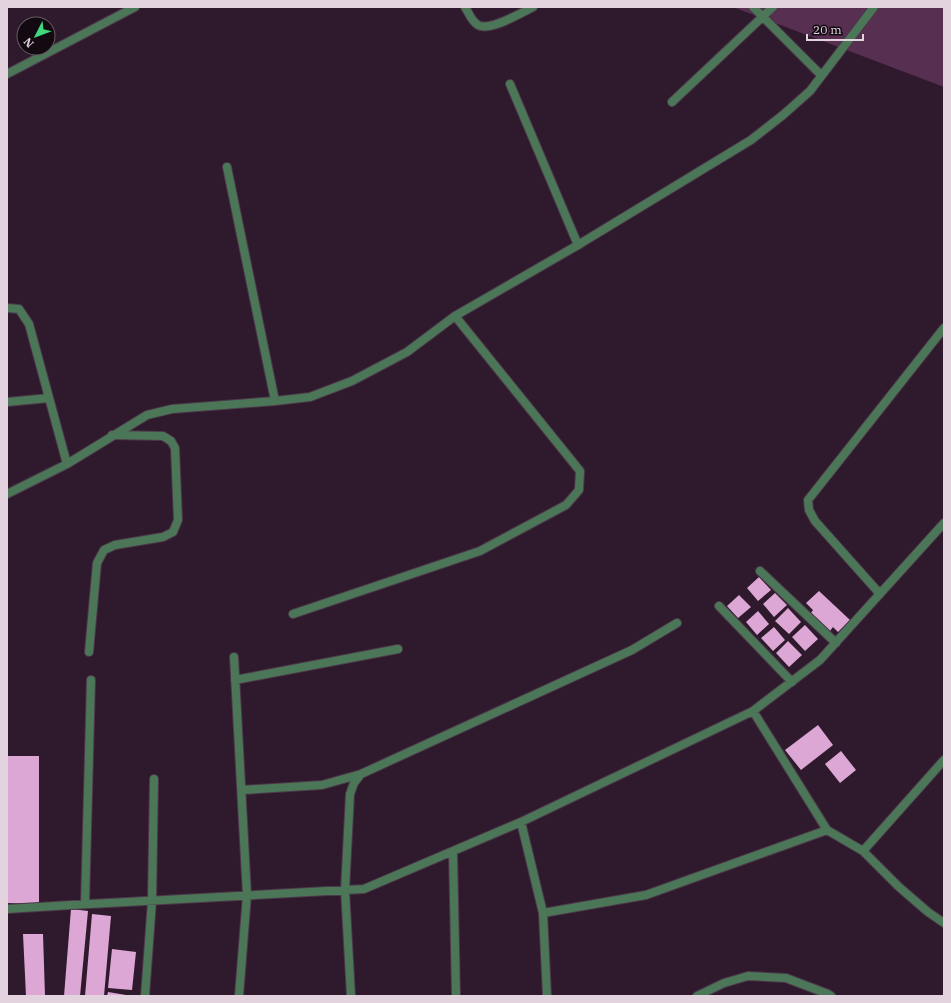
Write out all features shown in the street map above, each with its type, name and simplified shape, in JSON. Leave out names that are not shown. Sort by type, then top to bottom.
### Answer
[{"type":"street","points":[[7,74],[135,7]]},
{"type":"street","points":[[465,7],[473,21],[479,26],[488,26],[498,24],[533,7]]},
{"type":"street","points":[[753,7],[821,75]]},
{"type":"street","points":[[672,102],[773,7]]},
{"type":"street","points":[[7,494],[67,464],[112,435],[147,415],[172,409],[310,397],[352,381],[407,352],[455,316],[578,245],[751,140],[784,115],[810,91],[874,7]]},
{"type":"street","points":[[510,84],[578,245]]},
{"type":"street","points":[[226,167],[274,401]]},
{"type":"street","points":[[7,308],[20,309],[29,324],[67,464]]},
{"type":"street","points":[[294,614],[480,551],[566,506],[579,490],[580,471],[455,316]]},
{"type":"street","points":[[880,594],[815,521],[809,510],[808,500],[944,328]]},
{"type":"street","points":[[7,402],[49,398]]},
{"type":"street","points":[[89,652],[97,563],[104,550],[115,545],[163,537],[173,532],[178,520],[175,448],[171,441],[163,436],[112,435]]},
{"type":"street","points":[[7,910],[85,904],[364,889],[522,822],[754,711],[820,660],[944,523]]},
{"type":"street","points":[[760,571],[836,643]]},
{"type":"street","points":[[719,606],[792,682]]},
{"type":"street","points":[[242,790],[322,785],[361,774],[632,650],[677,623]]},
{"type":"street","points":[[236,680],[398,648]]},
{"type":"street","points":[[234,657],[247,895],[239,996]]},
{"type":"street","points":[[85,904],[91,680]]},
{"type":"street","points":[[754,711],[828,830],[864,851],[899,887],[928,912],[944,923]]},
{"type":"street","points":[[864,851],[944,760]]},
{"type":"street","points":[[351,996],[345,890],[350,794],[354,783],[361,774]]},
{"type":"street","points":[[145,996],[152,901],[154,779]]},
{"type":"street","points":[[522,822],[543,913],[547,996]]},
{"type":"street","points":[[543,913],[646,895],[828,830]]},
{"type":"street","points":[[453,852],[456,996]]},
{"type":"street","points":[[697,996],[724,983],[748,976],[786,978],[831,996]]},
{"type":"shaded area","points":[[733,7],[944,7],[944,87]]},
{"type":"building","points":[[759,577],[771,590],[758,601],[747,588]]},
{"type":"building","points":[[819,591],[850,620],[838,632],[833,627],[830,631],[811,613],[813,610],[806,603]]},
{"type":"building","points":[[775,593],[787,605],[774,617],[763,604]]},
{"type":"building","points":[[739,595],[751,607],[738,618],[727,606]]},
{"type":"building","points":[[788,608],[801,622],[789,634],[775,621]]},
{"type":"building","points":[[758,611],[769,624],[757,635],[746,622]]},
{"type":"building","points":[[805,625],[818,639],[805,651],[792,637]]},
{"type":"building","points":[[774,627],[785,640],[773,651],[761,638]]},
{"type":"building","points":[[788,641],[802,655],[789,667],[776,653]]},
{"type":"building","points":[[818,725],[833,745],[801,770],[785,750]]},
{"type":"building","points":[[841,751],[856,770],[840,783],[825,764]]},
{"type":"building","points":[[7,756],[39,756],[39,904],[7,903]]},
{"type":"building","points":[[71,909],[88,911],[80,996],[64,996]]},
{"type":"building","points":[[92,914],[111,916],[104,996],[85,996]]},
{"type":"building","points":[[23,934],[43,934],[45,996],[26,996]]},
{"type":"building","points":[[112,949],[136,952],[132,990],[108,988]]},
{"type":"building","points":[[108,992],[126,995],[107,996]]}]
